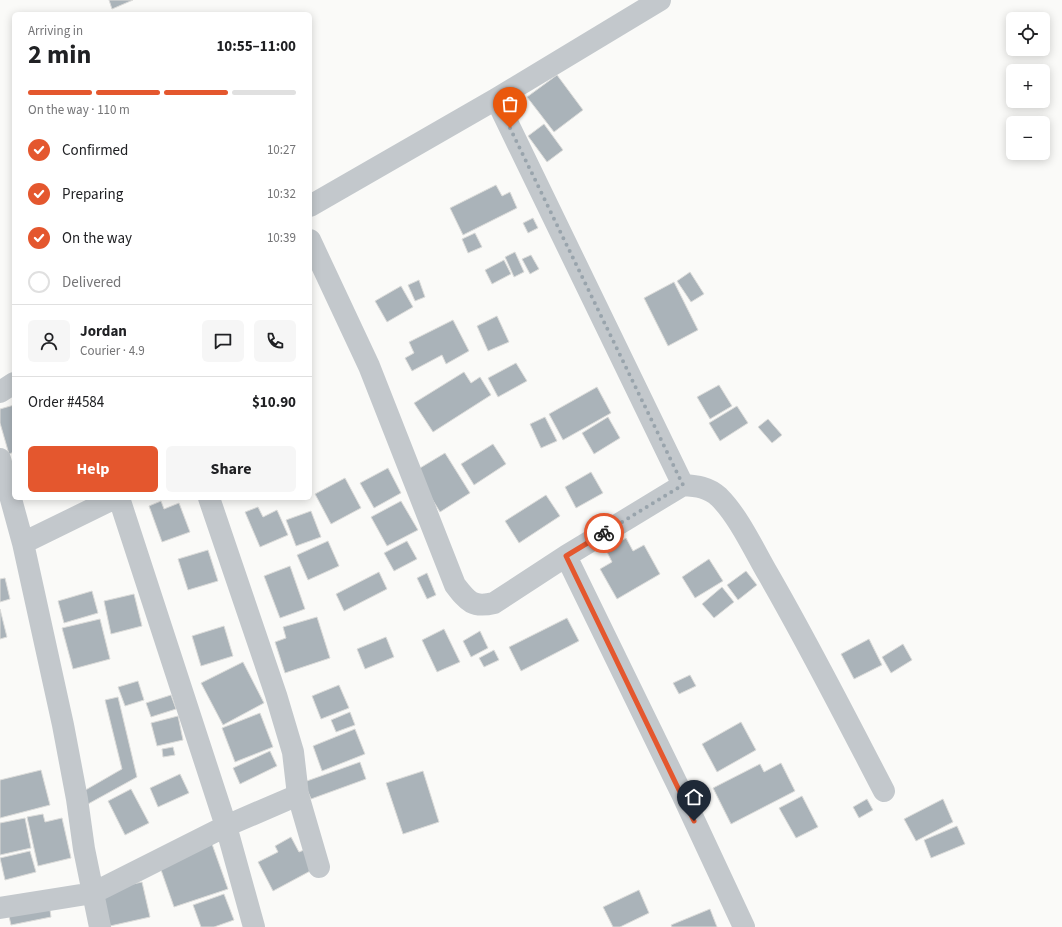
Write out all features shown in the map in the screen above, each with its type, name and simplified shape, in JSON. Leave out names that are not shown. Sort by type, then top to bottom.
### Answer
[{"type":"street","points":[[312,205],[496,99],[648,3]]},
{"type":"street","points":[[496,99],[683,485]]},
{"type":"street","points":[[312,244],[369,366],[455,586],[464,597],[472,603],[484,605],[494,603],[566,556],[683,485],[700,486],[711,491],[719,498],[741,526],[778,590],[884,790]]},
{"type":"street","points":[[0,392],[12,384]]},
{"type":"street","points":[[0,459],[23,543],[63,725],[77,799],[84,849],[100,927]]},
{"type":"street","points":[[23,543],[111,500]]},
{"type":"street","points":[[120,500],[226,826],[254,927]]},
{"type":"street","points":[[211,500],[276,694],[293,752],[298,795],[319,867]]},
{"type":"street","points":[[566,556],[682,794],[744,927]]},
{"type":"street","points":[[0,908],[93,893],[226,826],[298,795]]},
{"type":"building","points":[[109,0],[133,0],[112,9]]},
{"type":"building","points":[[557,75],[583,110],[554,132],[527,97]]},
{"type":"building","points":[[544,124],[563,150],[547,162],[528,136]]},
{"type":"building","points":[[496,185],[502,196],[510,192],[517,208],[463,235],[450,208]]},
{"type":"building","points":[[533,218],[538,228],[528,233],[523,223]]},
{"type":"building","points":[[475,233],[482,247],[468,253],[462,239]]},
{"type":"building","points":[[515,252],[524,272],[514,277],[505,257]]},
{"type":"building","points":[[531,255],[539,269],[530,274],[522,259]]},
{"type":"building","points":[[504,260],[511,274],[492,284],[485,270]]},
{"type":"building","points":[[690,272],[704,294],[691,302],[677,281]]},
{"type":"building","points":[[419,280],[425,297],[415,301],[408,285]]},
{"type":"building","points":[[674,282],[698,330],[668,346],[644,298]]},
{"type":"building","points":[[401,286],[413,307],[387,322],[375,301]]},
{"type":"building","points":[[497,316],[509,342],[488,351],[477,326]]},
{"type":"building","points":[[453,320],[469,351],[446,364],[442,355],[412,371],[405,358],[414,353],[409,342]]},
{"type":"building","points":[[516,363],[527,381],[498,397],[488,378]]},
{"type":"building","points":[[464,372],[471,383],[480,377],[491,395],[433,432],[414,403]]},
{"type":"building","points":[[719,385],[732,406],[710,419],[697,397]]},
{"type":"building","points":[[597,387],[611,413],[563,440],[549,414]]},
{"type":"building","points":[[12,406],[12,453],[9,454],[0,423],[0,409]]},
{"type":"building","points":[[737,406],[748,423],[720,441],[709,423]]},
{"type":"building","points":[[545,417],[557,441],[541,448],[530,424]]},
{"type":"building","points":[[608,417],[620,438],[594,454],[582,433]]},
{"type":"building","points":[[768,419],[782,435],[772,443],[758,427]]},
{"type":"building","points":[[493,444],[506,464],[474,485],[461,464]]},
{"type":"building","points":[[445,453],[470,493],[440,512],[415,471]]},
{"type":"building","points":[[388,468],[401,493],[374,508],[360,483]]},
{"type":"building","points":[[591,472],[603,493],[576,508],[565,487]]},
{"type":"building","points":[[345,478],[361,508],[331,524],[315,494]]},
{"type":"building","points":[[546,495],[560,516],[519,543],[505,521]]},
{"type":"building","points":[[161,501],[164,509],[179,503],[190,532],[162,542],[149,506]]},
{"type":"building","points":[[401,501],[418,530],[387,546],[371,517]]},
{"type":"building","points":[[258,507],[263,517],[277,510],[288,535],[260,547],[245,512]]},
{"type":"building","points":[[311,511],[321,537],[296,546],[286,520]]},
{"type":"building","points":[[626,538],[633,551],[644,545],[660,574],[617,599],[600,569],[612,562],[606,550]]},
{"type":"building","points":[[328,541],[339,566],[308,580],[297,555]]},
{"type":"building","points":[[407,541],[417,559],[394,571],[384,553]]},
{"type":"building","points":[[208,550],[218,581],[188,590],[178,559]]},
{"type":"building","points":[[709,559],[723,581],[695,598],[682,577]]},
{"type":"building","points":[[290,566],[305,609],[280,618],[264,576]]},
{"type":"building","points":[[746,571],[757,585],[738,600],[727,585]]},
{"type":"building","points":[[379,572],[387,589],[344,611],[336,594]]},
{"type":"building","points":[[427,573],[436,595],[427,599],[417,578]]},
{"type":"building","points":[[5,578],[10,599],[0,602],[0,579]]},
{"type":"building","points":[[722,587],[734,602],[714,618],[702,604]]},
{"type":"building","points":[[92,591],[98,613],[64,623],[58,601]]},
{"type":"building","points":[[134,594],[142,626],[111,634],[104,601]]},
{"type":"building","points":[[0,609],[7,637],[0,639]]},
{"type":"building","points":[[317,617],[330,658],[285,673],[275,642],[286,638],[283,627]]},
{"type":"building","points":[[567,618],[579,641],[521,671],[509,647]]},
{"type":"building","points":[[100,619],[110,659],[73,669],[62,628]]},
{"type":"building","points":[[224,626],[233,656],[201,666],[192,636]]},
{"type":"building","points":[[444,629],[460,662],[437,672],[422,640]]},
{"type":"building","points":[[480,631],[488,648],[471,657],[463,641]]},
{"type":"building","points":[[386,637],[394,657],[365,669],[357,649]]},
{"type":"building","points":[[869,639],[882,665],[854,679],[841,654]]},
{"type":"building","points":[[903,644],[912,660],[891,673],[882,657]]},
{"type":"building","points":[[494,650],[499,660],[484,667],[479,658]]},
{"type":"building","points":[[243,662],[264,703],[223,725],[201,683]]},
{"type":"building","points":[[690,675],[696,686],[679,694],[673,683]]},
{"type":"building","points":[[138,681],[144,700],[125,706],[118,687]]},
{"type":"building","points":[[339,685],[349,708],[321,719],[312,696]]},
{"type":"building","points":[[171,695],[176,709],[151,717],[146,703]]},
{"type":"building","points":[[118,697],[137,777],[88,804],[82,792],[122,769],[105,700]]},
{"type":"building","points":[[350,712],[355,725],[336,732],[331,720]]},
{"type":"building","points":[[260,713],[273,747],[235,762],[222,728]]},
{"type":"building","points":[[178,716],[183,740],[157,746],[151,723]]},
{"type":"building","points":[[741,722],[756,750],[717,772],[702,744]]},
{"type":"building","points":[[355,729],[365,754],[322,771],[313,746]]},
{"type":"building","points":[[173,747],[175,755],[163,757],[162,749]]},
{"type":"building","points":[[270,751],[277,766],[240,784],[233,768]]},
{"type":"building","points":[[360,762],[366,779],[311,799],[304,782]]},
{"type":"building","points":[[781,763],[795,791],[731,824],[713,788],[760,764],[764,772]]},
{"type":"building","points":[[41,770],[50,805],[0,818],[0,780]]},
{"type":"building","points":[[423,771],[439,822],[403,834],[386,783]]},
{"type":"building","points":[[180,774],[189,793],[158,807],[150,788]]},
{"type":"building","points":[[131,789],[149,823],[125,835],[108,801]]},
{"type":"building","points":[[802,796],[818,827],[796,838],[779,808]]},
{"type":"building","points":[[867,799],[873,810],[859,818],[853,807]]},
{"type":"building","points":[[943,799],[953,822],[916,841],[904,819]]},
{"type":"building","points":[[43,814],[45,822],[62,818],[71,858],[38,866],[27,817]]},
{"type":"building","points":[[25,818],[31,848],[0,855],[0,823]]},
{"type":"building","points":[[957,826],[965,844],[931,858],[924,840]]},
{"type":"building","points":[[291,837],[299,852],[304,850],[314,869],[273,891],[258,862],[278,852],[275,846]]},
{"type":"building","points":[[212,844],[228,889],[174,907],[160,867]]},
{"type":"building","points":[[30,851],[36,872],[5,880],[0,858]]},
{"type":"building","points":[[142,882],[150,917],[110,926],[102,891]]},
{"type":"building","points":[[639,890],[649,913],[620,927],[613,927],[603,907]]},
{"type":"building","points":[[224,894],[234,920],[214,927],[201,927],[193,905]]},
{"type":"building","points":[[49,903],[51,917],[11,925],[8,912]]},
{"type":"building","points":[[710,909],[717,927],[672,927],[671,925]]},
{"type":"way so far","points":[[510,128],[683,485],[604,533]]},
{"type":"route","points":[[604,533],[566,556],[694,821]]}]
